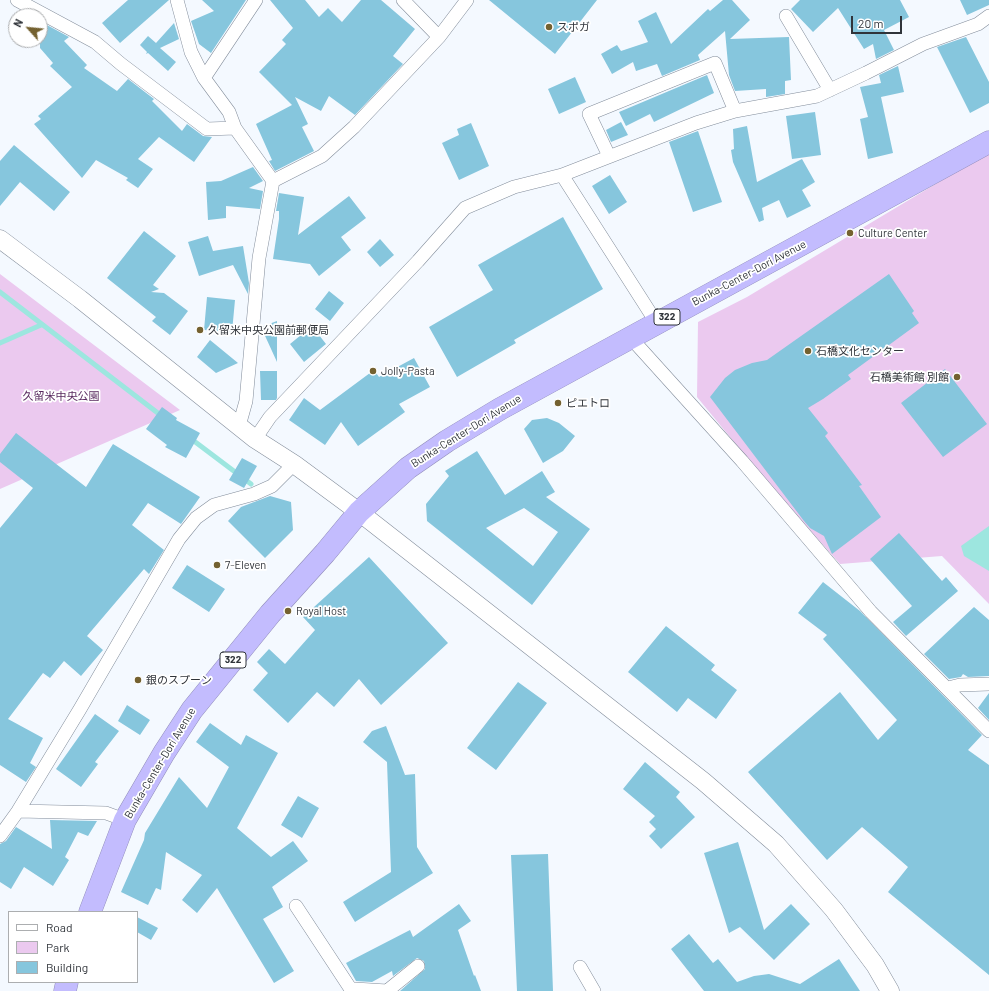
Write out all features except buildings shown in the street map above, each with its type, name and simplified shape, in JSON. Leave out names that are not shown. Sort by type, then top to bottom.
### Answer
[{"type":"highway","name":"Bunka-Center-Dori Avenue","points":[[90,911],[125,820],[164,753],[192,710],[270,614],[325,553],[359,512],[408,468],[447,441],[500,409],[656,322],[989,142]]},
{"type":"street","points":[[17,0],[95,42],[121,64],[207,129],[234,128]]},
{"type":"street","points":[[177,0],[191,52],[204,78],[229,112],[234,128],[273,181],[259,258],[246,401],[239,426]]},
{"type":"street","points":[[204,78],[256,0]]},
{"type":"street","points":[[404,0],[439,37]]},
{"type":"street","points":[[273,181],[322,156],[354,128],[439,37],[467,0]]},
{"type":"street","points":[[786,16],[830,90]]},
{"type":"street","points":[[255,439],[270,417],[418,261],[465,208],[514,187],[562,175],[696,123],[735,111],[817,96],[923,44],[978,24],[989,16]]},
{"type":"street","points":[[608,156],[589,114],[715,63],[735,111]]},
{"type":"street","points":[[562,175],[656,322]]},
{"type":"street","points":[[0,239],[80,300],[255,439],[294,464],[359,512],[703,781],[776,844],[834,910],[875,965],[890,991]]},
{"type":"street","points":[[630,337],[742,461],[871,612],[989,731]]},
{"type":"street","points":[[0,836],[18,811],[179,539],[196,518],[214,505],[254,494],[272,486],[294,464]]},
{"type":"street","points":[[948,688],[960,685],[989,684]]},
{"type":"street","points":[[18,811],[106,812],[125,820]]},
{"type":"street","points":[[296,906],[352,991],[355,989],[387,991],[418,966]]},
{"type":"street","points":[[580,967],[594,991]]},
{"type":"green space","points":[[989,152],[989,604],[942,556],[840,564],[767,482],[697,397],[698,322],[747,297]]},
{"type":"green space","name":"久留米中央公園","points":[[0,274],[180,410],[0,489]]},
{"type":"shaded area","points":[[989,526],[989,571],[964,556],[961,546]]},
{"type":"waterway","points":[[0,292],[163,417]]},
{"type":"waterway","points":[[0,343],[41,325]]},
{"type":"waterway","points":[[190,438],[251,484]]},
{"type":"place","name":"スポガ","points":[[549,27]]},
{"type":"place","name":"Culture Center","points":[[850,233]]},
{"type":"place","name":"久留米中央公園前郵便局","points":[[200,330]]},
{"type":"place","name":"石橋文化センター","points":[[808,351]]},
{"type":"place","name":"Jolly-Pasta","points":[[373,371]]},
{"type":"place","name":"石橋美術館 別館","points":[[957,377]]},
{"type":"place","name":"ピエトロ","points":[[558,403]]},
{"type":"place","name":"7-Eleven","points":[[217,565]]},
{"type":"place","name":"Royal Host","points":[[288,611]]},
{"type":"place","name":"銀のスプーン","points":[[138,680]]}]
